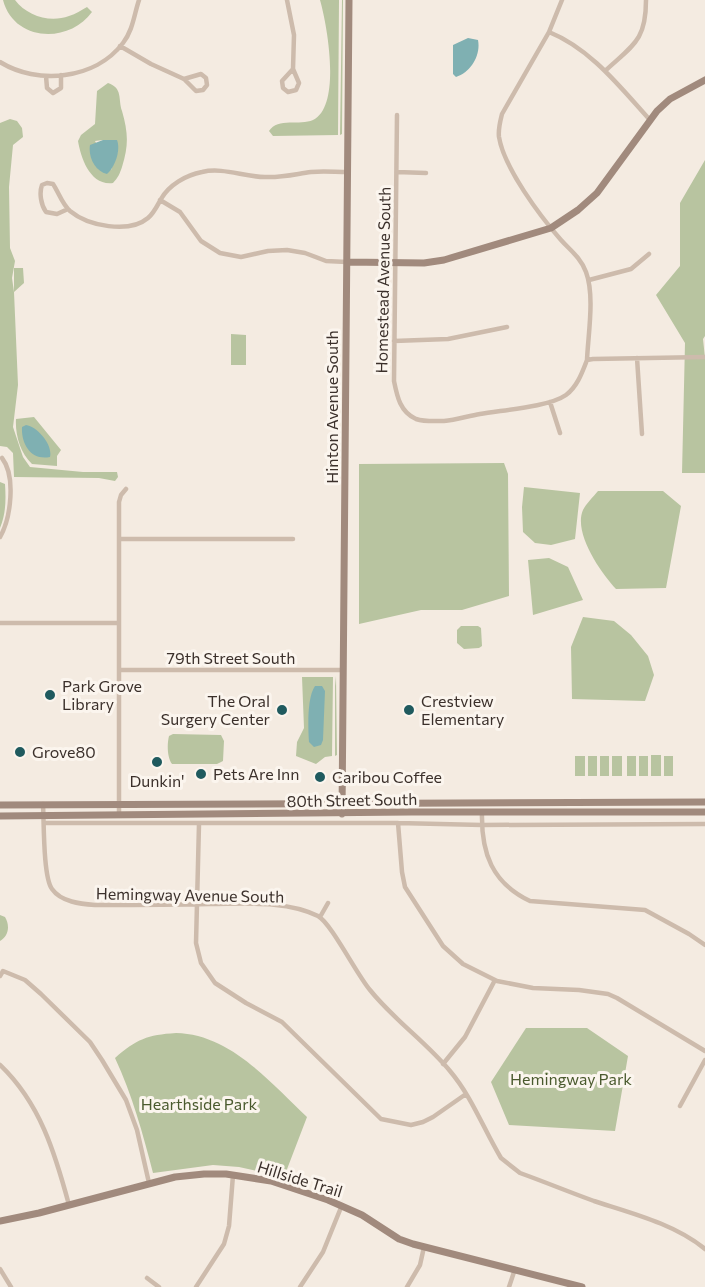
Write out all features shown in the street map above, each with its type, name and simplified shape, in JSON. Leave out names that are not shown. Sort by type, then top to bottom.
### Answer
[{"type":"main road","name":"Hinton Avenue South","points":[[342,814],[349,0]]},
{"type":"main road","points":[[347,262],[424,263],[444,260],[551,228],[578,210],[597,192],[657,111],[670,99],[705,80]]},
{"type":"main road","name":"80th Street South","points":[[0,805],[705,802]]},
{"type":"main road","name":"80th Street South","points":[[0,816],[44,819],[119,815],[705,812]]},
{"type":"main road","name":"Hillside Trail","points":[[0,1221],[149,1183],[204,1174],[233,1175],[271,1181],[342,1205],[373,1221],[399,1239],[424,1248],[582,1287]]},
{"type":"street","points":[[0,62],[23,72],[46,76],[61,75],[93,66],[120,46],[131,30],[139,0]]},
{"type":"street","points":[[287,0],[294,35],[293,69],[299,86],[295,91],[288,92],[283,88],[282,81],[293,69]]},
{"type":"street","points":[[560,433],[550,402],[568,394],[578,381],[587,360],[588,280],[579,258],[551,228],[522,188],[503,149],[499,136],[499,124],[502,114],[549,32],[562,0]]},
{"type":"street","points":[[605,70],[638,41],[643,33],[646,0]]},
{"type":"street","points":[[549,32],[574,46],[605,70],[650,120]]},
{"type":"street","points":[[120,46],[184,79],[197,91],[203,90],[207,85],[206,78],[201,74],[184,79]]},
{"type":"street","points":[[46,76],[47,88],[53,93],[62,88],[61,75]]},
{"type":"street","name":"Homestead Avenue South","points":[[397,115],[394,381],[400,404],[417,419],[433,421],[550,402]]},
{"type":"street","points":[[68,209],[54,214],[45,210],[40,192],[42,185],[53,184],[68,209],[79,217],[93,222],[127,226],[138,224],[148,218],[166,192],[177,182],[203,171],[223,171],[245,176],[267,177],[311,172],[348,172]]},
{"type":"street","points":[[397,172],[426,173]]},
{"type":"street","points":[[160,201],[180,212],[201,241],[220,253],[241,256],[287,250],[326,261],[347,262]]},
{"type":"street","points":[[588,280],[631,270],[649,254]]},
{"type":"street","points":[[394,341],[448,339],[507,327]]},
{"type":"street","points":[[587,360],[705,357]]},
{"type":"street","points":[[637,358],[642,434]]},
{"type":"street","points":[[0,537],[7,523],[10,506],[10,473],[2,458]]},
{"type":"street","points":[[119,815],[119,539],[120,500],[126,489]]},
{"type":"street","points":[[119,539],[293,539]]},
{"type":"street","points":[[0,623],[119,623]]},
{"type":"street","name":"79th Street South","points":[[120,670],[343,670]]},
{"type":"street","name":"Hemingway Avenue South","points":[[43,804],[47,876],[51,888],[59,896],[79,904],[95,905],[247,904],[301,910],[320,917]]},
{"type":"street","points":[[482,812],[487,854],[497,877],[518,895],[530,900],[645,910],[705,945]]},
{"type":"street","name":"80th Street South","points":[[44,819],[199,824],[705,824]]},
{"type":"street","points":[[398,823],[405,887],[443,946],[463,964],[495,980],[533,988],[608,994],[705,1051]]},
{"type":"street","points":[[199,824],[196,923],[198,951],[201,963],[215,983],[282,1022],[381,1119],[411,1125],[423,1122],[466,1094]]},
{"type":"street","points":[[328,903],[320,917],[370,990],[450,1071],[466,1094],[501,1158],[520,1173],[639,1216],[677,1232],[705,1249]]},
{"type":"street","points":[[1,974],[25,980],[90,1042],[126,1100],[137,1130],[149,1183]]},
{"type":"street","points":[[443,1064],[465,1037],[495,980]]},
{"type":"street","points":[[680,1106],[705,1060]]},
{"type":"street","points":[[0,1065],[26,1093],[38,1115],[59,1168],[69,1205]]},
{"type":"street","points":[[196,1287],[224,1244],[229,1226],[233,1175]]},
{"type":"street","points":[[300,1287],[323,1252],[342,1205]]},
{"type":"street","points":[[407,1287],[420,1266],[424,1248]]},
{"type":"street","points":[[0,1269],[11,1287]]},
{"type":"street","points":[[509,1287],[515,1269]]},
{"type":"street","points":[[147,1278],[159,1287]]},
{"type":"green space","points":[[3,0],[15,0],[20,6],[39,17],[62,18],[87,7],[92,12],[70,30],[43,34],[30,31],[18,24],[9,14]]},
{"type":"green space","points":[[320,0],[339,0],[338,135],[273,136],[269,131],[278,124],[313,120],[322,112],[327,99],[330,82],[329,45]]},
{"type":"green space","points":[[342,0],[342,134],[340,135]]},
{"type":"green space","points":[[108,83],[116,88],[126,126],[127,145],[124,159],[120,173],[113,183],[98,180],[88,170],[78,141],[81,135],[95,124],[97,91]],"holes":[[[113,140],[118,150],[111,170],[95,141]]]},
{"type":"green space","points":[[10,119],[17,121],[22,128],[23,137],[13,145],[9,187],[10,248],[15,261],[12,278],[18,385],[13,427],[23,457],[30,467],[83,472],[117,472],[118,477],[115,481],[99,478],[14,477],[13,453],[7,447],[0,446],[0,123]]},
{"type":"green space","points":[[705,160],[705,336],[703,339],[705,473],[682,473],[685,343],[656,295],[680,266],[680,203]]},
{"type":"green space","points":[[14,268],[23,268],[24,283],[14,292]]},
{"type":"green space","points":[[231,334],[246,335],[246,365],[231,365]]},
{"type":"green space","points":[[34,417],[61,450],[57,456],[57,466],[32,464],[21,449],[16,431],[16,419]]},
{"type":"green space","points":[[504,463],[508,474],[509,596],[462,610],[421,610],[359,624],[359,464]]},
{"type":"green space","points":[[0,482],[5,484],[5,495],[0,528]]},
{"type":"green space","points":[[524,487],[580,493],[575,539],[551,545],[535,543],[523,532]]},
{"type":"green space","points":[[598,491],[663,491],[681,506],[666,588],[616,589],[603,573],[585,541],[581,519],[584,508]]},
{"type":"green space","points":[[549,558],[568,567],[583,600],[533,615],[528,560]]},
{"type":"green space","points":[[583,617],[614,621],[631,635],[648,656],[654,675],[645,701],[572,699],[571,647]]},
{"type":"green space","points":[[461,626],[481,628],[482,646],[464,649],[457,643],[457,630]]},
{"type":"green space","points":[[336,676],[337,755],[335,756],[335,686]]},
{"type":"green space","points":[[302,677],[333,677],[332,756],[325,757],[316,764],[296,756],[297,742],[304,728]]},
{"type":"green space","points":[[173,734],[221,735],[224,741],[223,761],[217,764],[172,764],[168,747],[169,736]]},
{"type":"green space","points":[[651,755],[661,755],[661,776],[651,776]]},
{"type":"green space","points":[[575,756],[585,756],[585,776],[575,776]]},
{"type":"green space","points":[[588,756],[597,756],[597,776],[588,776]]},
{"type":"green space","points":[[600,756],[609,756],[609,776],[600,776]]},
{"type":"green space","points":[[612,756],[622,756],[622,776],[612,776]]},
{"type":"green space","points":[[627,756],[636,756],[636,776],[627,776]]},
{"type":"green space","points":[[639,756],[648,756],[648,776],[639,776]]},
{"type":"green space","points":[[664,756],[673,756],[673,776],[664,776]]},
{"type":"green space","points":[[0,915],[7,920],[8,927],[7,933],[0,941]]},
{"type":"green space","name":"Hemingway Park","points":[[526,1028],[587,1028],[628,1056],[615,1131],[509,1125],[491,1082]]},
{"type":"green space","name":"Hearthside Park","points":[[176,1033],[196,1035],[231,1051],[264,1075],[307,1117],[284,1177],[239,1167],[213,1165],[153,1173],[132,1100],[115,1058],[143,1039]]},
{"type":"water","points":[[468,38],[478,40],[478,51],[470,67],[456,77],[453,74],[453,45]]},
{"type":"water","points":[[103,140],[117,140],[118,144],[116,158],[107,174],[96,167],[90,154],[90,145]]},
{"type":"water","points":[[31,426],[44,437],[49,447],[50,457],[43,458],[28,450],[22,433],[22,427]]},
{"type":"water","points":[[315,686],[322,686],[325,691],[323,740],[321,745],[314,747],[309,742],[308,721],[309,705]]},
{"type":"place","name":"Park Grove Library","points":[[50,695]]},
{"type":"place","name":"The Oral Surgery Center","points":[[282,710]]},
{"type":"place","name":"Crestview Elementary","points":[[409,710]]},
{"type":"place","name":"Grove80","points":[[20,752]]},
{"type":"place","name":"Dunkin'","points":[[157,762]]},
{"type":"place","name":"Pets Are Inn","points":[[201,774]]},
{"type":"place","name":"Caribou Coffee","points":[[320,777]]}]
